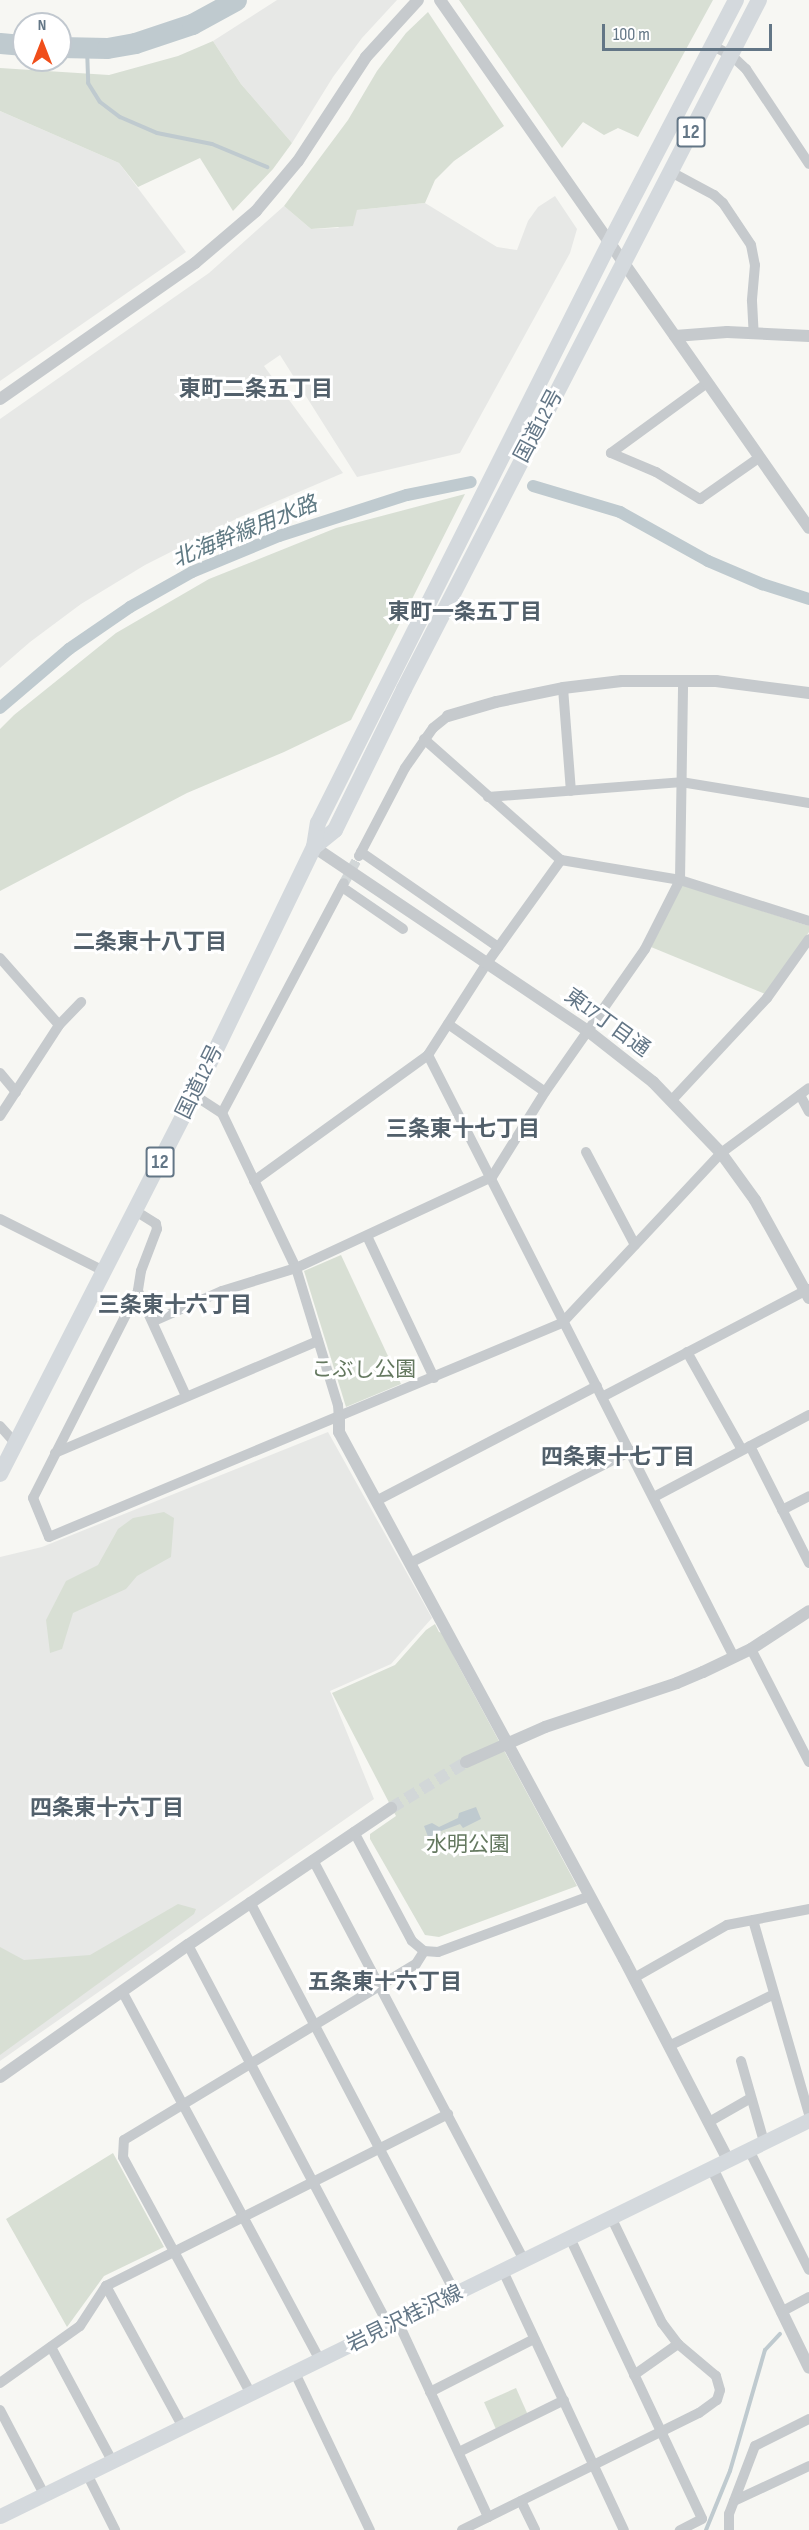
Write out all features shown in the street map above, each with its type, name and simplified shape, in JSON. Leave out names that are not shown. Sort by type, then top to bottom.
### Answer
[{"type":"highway","name":"国道12号","points":[[0,1474],[194,1095],[314,847],[318,823],[609,243],[736,0]]},
{"type":"highway","name":"国道12号","points":[[314,847],[336,830],[404,689],[759,0]]},
{"type":"main road","name":"岩見沢桂沢線","points":[[0,2516],[809,2120]]},
{"type":"street","points":[[0,399],[195,263],[242,225],[298,161],[366,57],[418,0]]},
{"type":"street","points":[[440,0],[809,528]]},
{"type":"street","points":[[713,46],[731,55],[746,69],[809,164]]},
{"type":"street","points":[[671,172],[714,195],[723,203],[751,245],[755,265],[752,301],[754,334]]},
{"type":"street","points":[[675,336],[727,332],[809,336]]},
{"type":"street","points":[[707,383],[611,453],[656,472],[700,499],[760,457]]},
{"type":"street","points":[[154,1321],[222,1291],[296,1268],[492,1177],[545,1092],[645,949],[680,880],[683,680]]},
{"type":"street","points":[[498,948],[360,854],[405,768],[424,739],[448,716],[496,702],[563,688],[622,681],[716,681],[809,693]]},
{"type":"street","points":[[563,688],[571,791]]},
{"type":"street","points":[[424,739],[561,860],[680,880],[809,921]]},
{"type":"street","points":[[488,797],[681,782],[809,803]]},
{"type":"street","name":"東17丁目通","points":[[314,847],[588,1032],[645,1075],[721,1153],[755,1200],[808,1293]]},
{"type":"street","points":[[254,1181],[428,1055],[487,963],[561,860]]},
{"type":"street","points":[[222,1113],[343,885],[403,929]]},
{"type":"street","points":[[671,1101],[767,998],[809,939]]},
{"type":"street","points":[[0,958],[59,1025]]},
{"type":"street","points":[[0,1116],[59,1025],[81,1002]]},
{"type":"street","points":[[448,1024],[545,1092]]},
{"type":"street","points":[[428,1055],[492,1177],[562,1323],[631,1451],[734,1657]]},
{"type":"street","points":[[0,1072],[16,1092]]},
{"type":"street","points":[[134,1210],[156,1224],[156,1229],[141,1271],[138,1291],[33,1498],[49,1537],[339,1418],[562,1323],[721,1153],[805,1092],[809,1112]]},
{"type":"street","points":[[194,1095],[222,1113],[296,1268],[338,1406],[339,1432],[508,1742],[728,2160]]},
{"type":"street","points":[[586,1152],[635,1245]]},
{"type":"street","points":[[0,1219],[104,1271]]},
{"type":"street","points":[[367,1236],[434,1378]]},
{"type":"street","points":[[138,1291],[154,1321],[186,1396]]},
{"type":"street","points":[[376,1501],[600,1391],[687,1353],[808,1293]]},
{"type":"street","points":[[55,1453],[318,1341]]},
{"type":"street","points":[[687,1353],[746,1448],[809,1563]]},
{"type":"street","points":[[654,1497],[809,1415]]},
{"type":"street","points":[[0,1426],[16,1444]]},
{"type":"street","points":[[410,1563],[631,1451]]},
{"type":"street","points":[[782,1510],[809,1496]]},
{"type":"street","points":[[466,1762],[508,1742],[677,1683],[751,1649],[809,1611]]},
{"type":"street","points":[[751,1649],[809,1762]]},
{"type":"street","points":[[0,2077],[122,1990],[391,1808]]},
{"type":"street","points":[[354,1832],[412,1941],[424,1951],[438,1952],[590,1896]]},
{"type":"street","points":[[313,1860],[524,2260]]},
{"type":"street","points":[[250,1902],[456,2294]]},
{"type":"street","points":[[634,1978],[727,1925],[809,1909]]},
{"type":"street","points":[[753,1920],[809,2114]]},
{"type":"street","points":[[188,1945],[311,2181],[430,2392],[488,2517]]},
{"type":"street","points":[[251,2394],[172,2252],[123,2157],[124,2140],[416,1964],[424,1951]]},
{"type":"street","points":[[122,1990],[320,2361]]},
{"type":"street","points":[[669,2046],[774,1994]]},
{"type":"street","points":[[741,2061],[764,2142]]},
{"type":"street","points":[[709,2122],[751,2098]]},
{"type":"street","points":[[0,2384],[80,2326],[106,2286],[311,2181],[448,2115]]},
{"type":"street","points":[[750,2150],[809,2270]]},
{"type":"street","points":[[712,2168],[809,2368]]},
{"type":"street","points":[[462,2530],[711,2407],[717,2400],[720,2390],[719,2381],[711,2370],[678,2344],[662,2323],[611,2217]]},
{"type":"street","points":[[570,2238],[702,2519],[680,2530]]},
{"type":"street","points":[[503,2271],[624,2530]]},
{"type":"street","points":[[106,2286],[183,2427]]},
{"type":"street","points":[[782,2312],[809,2297]]},
{"type":"street","points":[[430,2392],[534,2339]]},
{"type":"street","points":[[634,2375],[678,2344]]},
{"type":"street","points":[[51,2347],[112,2461]]},
{"type":"street","points":[[295,2373],[370,2530]]},
{"type":"street","points":[[459,2452],[564,2400]]},
{"type":"street","points":[[0,2410],[44,2494]]},
{"type":"street","points":[[729,2530],[729,2514],[755,2446],[809,2419]]},
{"type":"street","points":[[734,2501],[809,2466]]},
{"type":"street","points":[[87,2474],[115,2530]]},
{"type":"street","points":[[521,2501],[535,2530]]},
{"type":"shaded area","points":[[277,0],[397,0],[362,38],[333,77],[292,143],[241,84],[213,41]]},
{"type":"shaded area","points":[[0,111],[119,163],[186,252],[0,381]]},
{"type":"shaded area","points":[[555,196],[577,229],[570,253],[460,453],[357,477],[280,355],[264,366],[343,473],[238,518],[145,565],[81,604],[30,642],[0,668],[0,419],[209,273],[284,206],[311,229],[338,228],[357,210],[425,203],[497,247],[517,250],[528,221],[538,207]]},
{"type":"shaded area","points":[[328,1432],[432,1618],[391,1664],[330,1691],[374,1799],[0,2061],[0,1557],[42,1547]]},
{"type":"shaded area","points":[[476,1807],[481,1819],[463,1828],[460,1824],[441,1831],[438,1838],[430,1842],[424,1826],[432,1823],[439,1827],[458,1818],[459,1813]]},
{"type":"green space","points":[[459,0],[713,0],[638,137],[618,128],[604,135],[583,122],[562,148]]},
{"type":"green space","points":[[428,12],[504,126],[454,161],[435,180],[425,203],[357,210],[353,226],[311,229],[284,206],[348,120],[377,71],[406,33]]},
{"type":"green space","points":[[213,41],[241,84],[292,143],[273,169],[233,211],[200,158],[138,187],[119,163],[0,111],[0,68],[12,69],[12,72],[109,75],[178,56]]},
{"type":"green space","points":[[465,494],[351,720],[284,752],[187,793],[0,891],[0,729],[14,715],[116,633],[209,579],[336,528]]},
{"type":"green space","points":[[682,885],[809,926],[809,932],[765,994],[651,947]]},
{"type":"green space","name":"こぶし公園","points":[[341,1255],[401,1384],[346,1407],[304,1271]]},
{"type":"green space","points":[[164,1512],[174,1518],[171,1557],[137,1576],[126,1589],[73,1613],[62,1649],[50,1653],[46,1620],[66,1581],[98,1565],[118,1529],[133,1518]]},
{"type":"green space","name":"水明公園","points":[[435,1624],[439,1632],[443,1633],[577,1886],[439,1937],[425,1935],[370,1839],[370,1834],[396,1816],[332,1693],[395,1665],[426,1630]]},
{"type":"green space","points":[[178,1904],[196,1909],[194,1914],[0,2055],[0,1947],[24,1960],[90,1955]]},
{"type":"green space","points":[[113,2153],[164,2247],[104,2276],[67,2327],[6,2219]]},
{"type":"green space","points":[[516,2388],[528,2415],[496,2430],[484,2402]]},
{"type":"waterway","points":[[72,47],[107,48],[135,43],[192,24],[236,0]]},
{"type":"waterway","points":[[0,43],[12,44]]},
{"type":"waterway","points":[[87,48],[88,83],[100,102],[120,117],[157,133],[212,144],[267,167]]},
{"type":"waterway","name":"北海幹線用水路","points":[[0,708],[69,649],[130,607],[192,572],[279,536],[407,495],[471,482]]},
{"type":"waterway","name":"北海幹線用水路","points":[[533,486],[620,512],[708,561],[762,584],[809,599]]},
{"type":"waterway","points":[[706,2530],[730,2471],[765,2350],[780,2334]]},
{"type":"tunnel","points":[[344,883],[359,856]]},
{"type":"tunnel","points":[[391,1808],[466,1762]]},
{"type":"district","name":"東町二条五丁目","points":[[256,390]]},
{"type":"district","name":"東町一条五丁目","points":[[465,613]]},
{"type":"district","name":"二条東十八丁目","points":[[150,943]]},
{"type":"district","name":"三条東十七丁目","points":[[463,1130]]},
{"type":"district","name":"三条東十六丁目","points":[[175,1306]]},
{"type":"district","name":"四条東十七丁目","points":[[618,1458]]},
{"type":"district","name":"四条東十六丁目","points":[[107,1809]]},
{"type":"district","name":"五条東十六丁目","points":[[385,1983]]}]
